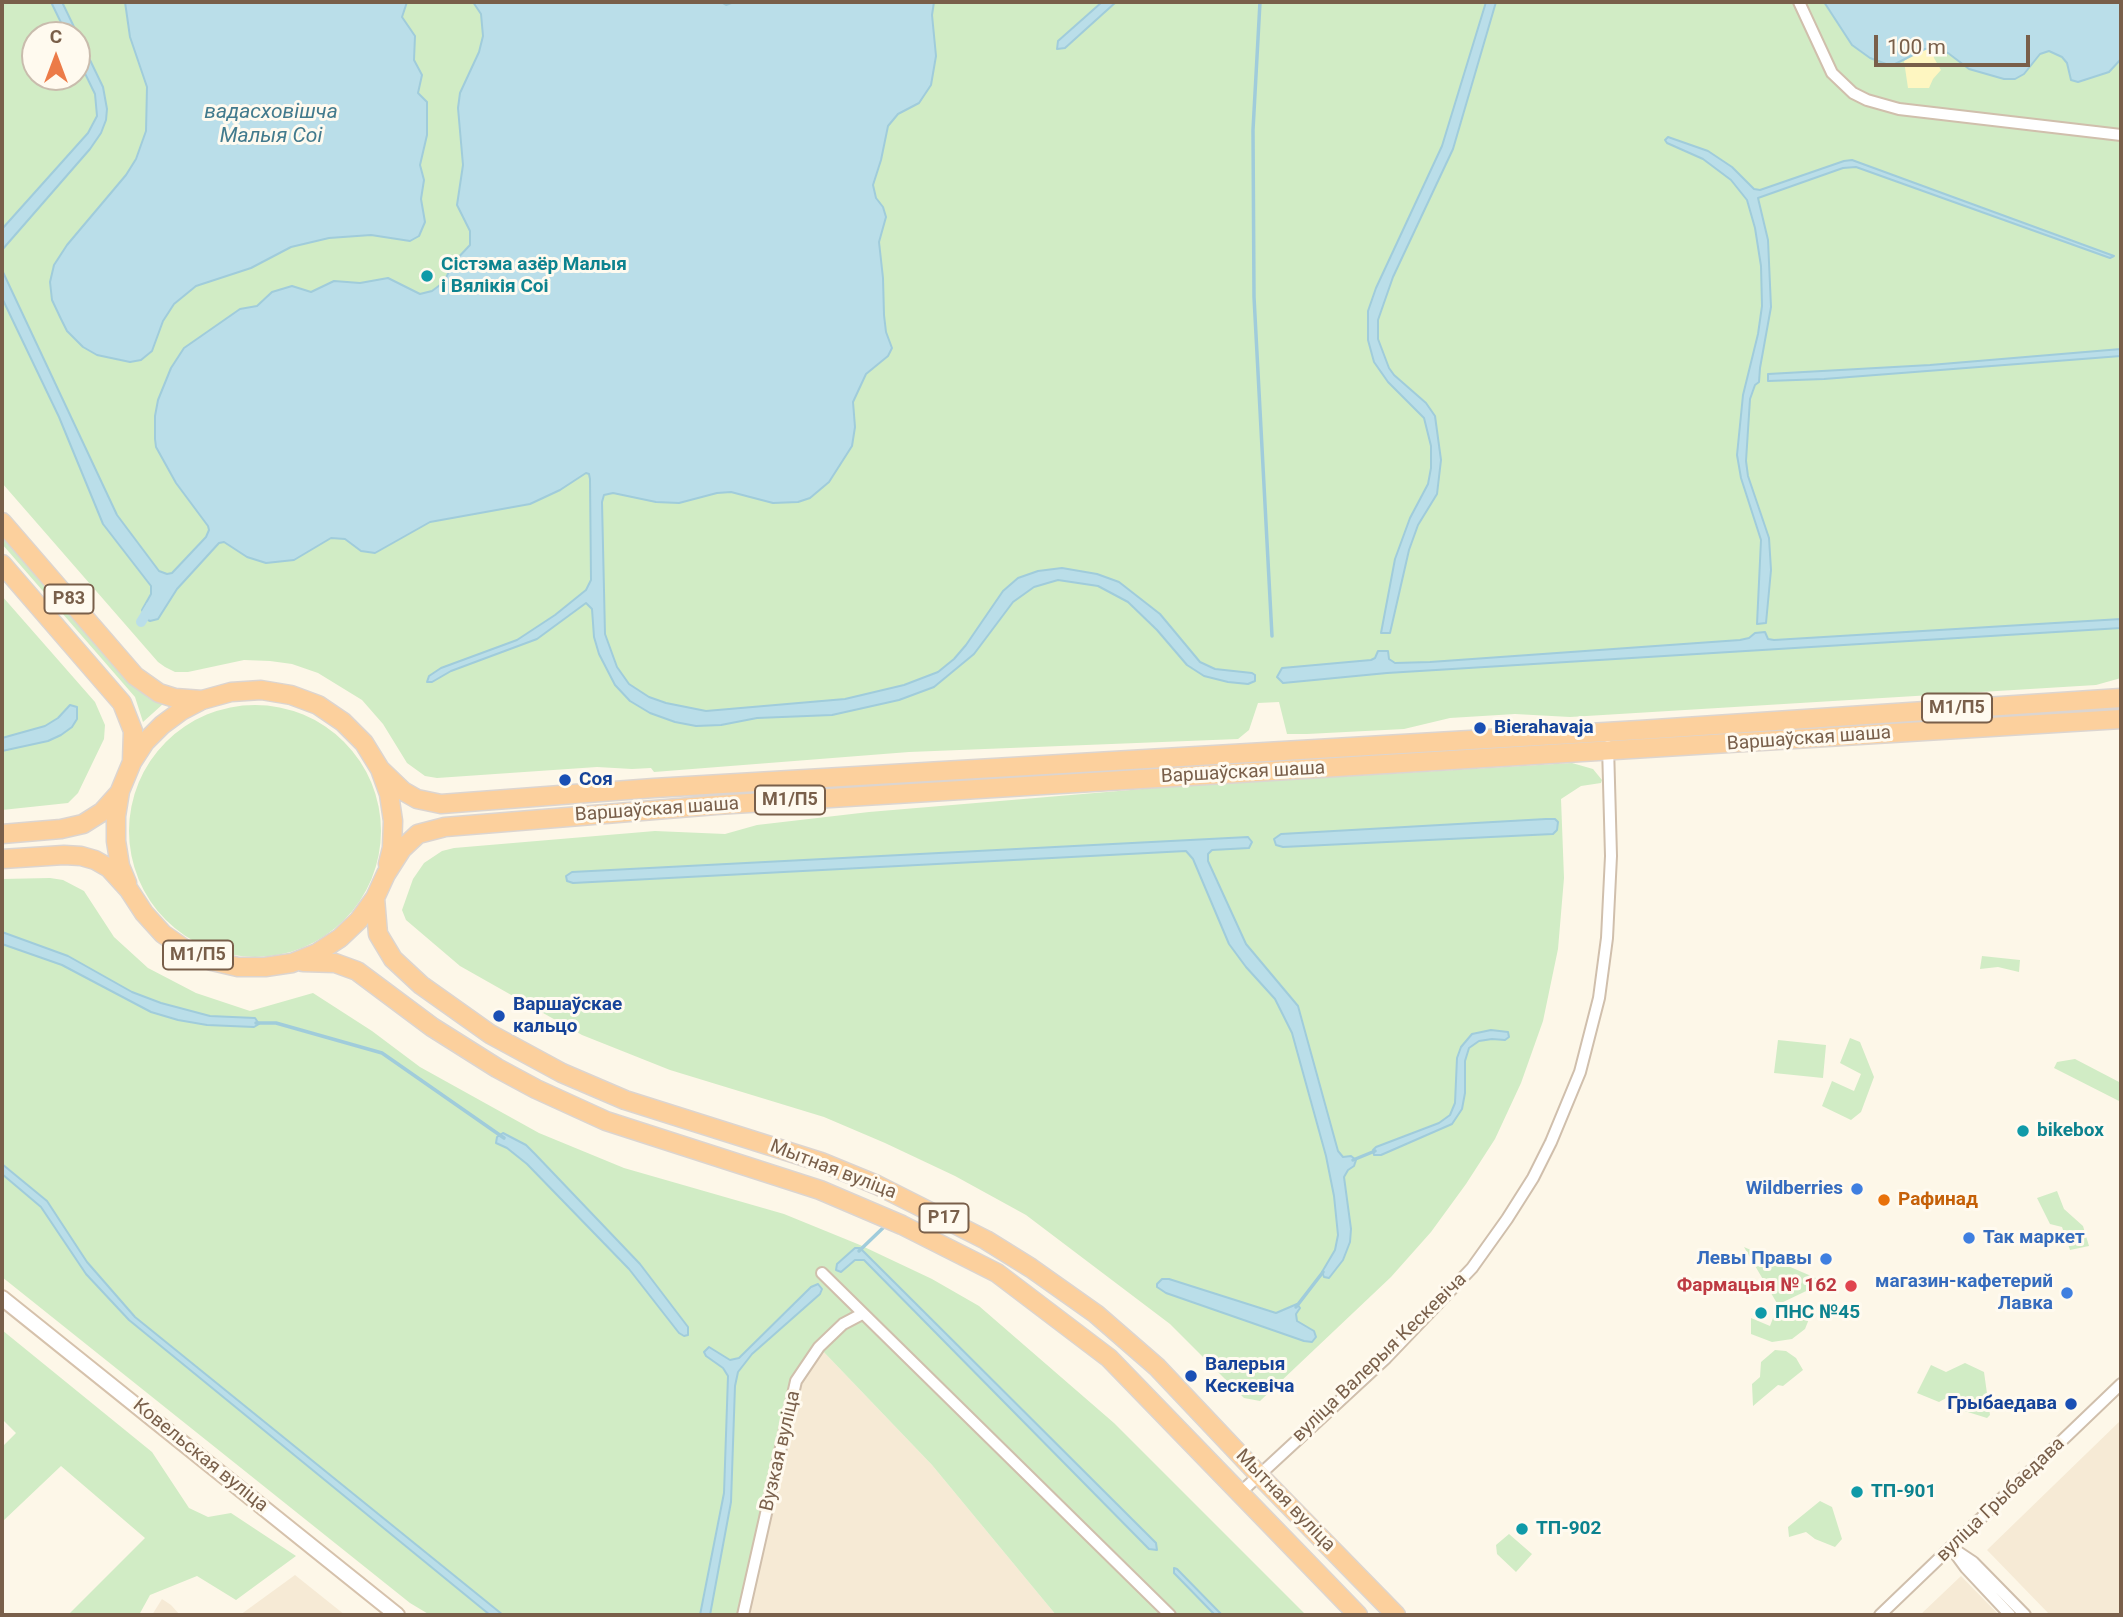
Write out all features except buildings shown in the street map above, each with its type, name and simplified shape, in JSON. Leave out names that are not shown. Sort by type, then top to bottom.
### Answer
[{"type":"highway","name":"Р83","points":[[2,522],[135,676],[159,693],[175,698],[202,700]]},
{"type":"highway","name":"Р83","points":[[2,564],[122,703],[133,731],[132,762]]},
{"type":"highway","name":"Варшаўская шаша","points":[[129,890],[120,866],[116,816],[120,791],[132,762],[145,742],[181,711],[202,700],[231,692],[261,690],[290,695],[309,702],[344,722],[364,743],[380,769],[389,794],[394,821],[386,874]]},
{"type":"highway","name":"Варшаўская шаша","points":[[380,769],[403,791],[417,799],[441,804],[667,787],[2121,698]]},
{"type":"highway","name":"Варшаўская шаша","points":[[2,859],[81,856],[95,860],[109,868],[157,927],[186,950],[212,961],[239,967],[265,967],[292,963],[317,953],[340,939],[359,920],[375,898],[402,849],[418,834],[445,827],[716,805],[2121,719]]},
{"type":"highway","name":"Варшаўская шаша","points":[[2,834],[61,829],[83,824],[102,812],[120,791]]},
{"type":"highway","name":"Мытная вуліца","points":[[375,898],[378,934],[393,959],[421,985],[490,1034],[562,1073],[625,1100],[821,1162],[877,1185],[986,1240],[1096,1314],[1157,1367],[1396,1615]]},
{"type":"highway","name":"Мытная вуліца","points":[[292,963],[315,961],[346,966],[357,971],[463,1047],[537,1089],[606,1121],[820,1190],[858,1205],[997,1273],[1109,1358],[1358,1615]]},
{"type":"main road","name":"Ковельская вуліца","points":[[2,1298],[397,1615]]},
{"type":"street","points":[[1800,2],[1832,73],[1853,93],[1867,100],[1899,109],[2121,135]]},
{"type":"street","name":"вуліца Валерыя Кескевіча","points":[[1241,1492],[1386,1358],[1472,1268],[1527,1188],[1551,1142],[1580,1072],[1599,998],[1607,939],[1610,878],[1612,815],[1608,731]]},
{"type":"street","points":[[822,1273],[1170,1615]]},
{"type":"street","name":"Вузкая вуліца","points":[[743,1615],[796,1381],[819,1347],[843,1324],[862,1314]]},
{"type":"street","name":"вуліца Грыбаедава","points":[[1880,1615],[2121,1384]]},
{"type":"street","points":[[1952,1548],[1966,1568],[2010,1615]]},
{"type":"street","points":[[1952,1548],[1973,1562],[2025,1615]]},
{"type":"shaded area","points":[[819,1347],[932,1465],[1056,1615],[744,1615],[796,1381]]},
{"type":"shaded area","points":[[2121,1420],[2121,1615],[2050,1615],[1987,1550]]},
{"type":"shaded area","points":[[295,1575],[345,1615],[240,1615]]},
{"type":"shaded area","points":[[1961,1576],[1999,1615],[1920,1615]]},
{"type":"shaded area","points":[[162,1599],[171,1605],[180,1615],[152,1615]]},
{"type":"green space","points":[[2,2],[1824,2],[1852,45],[1870,58],[1886,64],[1895,64],[1918,52],[1933,48],[1948,53],[1969,69],[2004,79],[2015,79],[2024,73],[2040,53],[2049,51],[2062,57],[2067,63],[2070,77],[2078,82],[2109,72],[2121,59],[2121,678],[2096,685],[1570,717],[1515,714],[1450,718],[1404,729],[1307,734],[1287,734],[1279,702],[1258,703],[1249,730],[1238,739],[909,752],[654,772],[651,768],[597,767],[437,778],[425,776],[407,763],[383,724],[362,700],[318,673],[292,664],[244,660],[188,672],[175,672],[158,662],[2,483]]},
{"type":"green space","points":[[2,535],[133,685],[150,699],[163,704],[143,722],[135,697],[2,544]]},
{"type":"green space","points":[[2,596],[95,702],[105,725],[104,739],[78,793],[68,803],[2,810]]},
{"type":"green space","points":[[255,705],[303,715],[344,742],[371,783],[381,831],[371,879],[344,920],[303,947],[255,957],[207,947],[166,920],[139,879],[129,831],[139,783],[166,742],[207,715]]},
{"type":"green space","points":[[1572,763],[1593,769],[1602,780],[1601,783],[1581,786],[1561,799],[1564,878],[1558,949],[1543,1021],[1521,1083],[1495,1139],[1431,1232],[1391,1277],[1260,1401],[1244,1398],[1170,1324],[1026,1215],[955,1176],[824,1117],[670,1070],[582,1035],[460,966],[406,920],[402,910],[413,879],[424,863],[442,851],[454,848],[655,831],[725,834],[757,825],[869,812],[1166,787]]},
{"type":"green space","points":[[2,879],[63,880],[84,891],[114,937],[148,968],[196,993],[250,1011],[313,993],[372,1031],[420,1067],[539,1133],[624,1168],[784,1214],[860,1245],[932,1279],[979,1306],[1114,1423],[1306,1615],[1056,1615],[932,1465],[819,1347],[796,1382],[744,1615],[430,1615],[410,1603],[2,1277]]},
{"type":"green space","points":[[1982,956],[2020,960],[2019,972],[1998,967],[1980,969]]},
{"type":"green space","points":[[1850,1038],[1860,1042],[1874,1077],[1861,1112],[1851,1120],[1822,1106],[1832,1081],[1854,1091],[1861,1074],[1840,1063]]},
{"type":"green space","points":[[1778,1040],[1826,1045],[1823,1078],[1774,1073]]},
{"type":"green space","points":[[2075,1059],[2121,1083],[2121,1102],[2054,1068],[2057,1062]]},
{"type":"green space","points":[[2057,1191],[2064,1209],[2083,1226],[2089,1246],[2070,1250],[2062,1227],[2050,1224],[2037,1198]]},
{"type":"green space","points":[[1744,1247],[1825,1282],[1779,1304],[1809,1319],[1805,1329],[1792,1339],[1772,1342],[1751,1334],[1751,1318],[1770,1326],[1778,1305]]},
{"type":"green space","points":[[2,1330],[152,1452],[189,1508],[208,1517],[231,1513],[296,1556],[236,1600],[197,1576],[150,1595],[139,1615],[68,1615],[145,1538],[61,1466],[2,1522],[2,1447],[16,1433],[2,1419]]},
{"type":"green space","points":[[1775,1350],[1786,1351],[1796,1358],[1803,1370],[1783,1386],[1778,1385],[1753,1406],[1752,1384],[1760,1377],[1761,1362]]},
{"type":"green space","points":[[1965,1363],[1984,1372],[1990,1415],[1987,1418],[1958,1409],[1955,1398],[1948,1397],[1939,1402],[1917,1393],[1931,1365],[1946,1372]]},
{"type":"green space","points":[[1820,1501],[1832,1507],[1842,1539],[1835,1547],[1806,1532],[1789,1537],[1788,1527]]},
{"type":"green space","points":[[1509,1534],[1532,1554],[1516,1572],[1497,1554],[1496,1545]]},
{"type":"sand","points":[[1933,48],[1934,58],[1941,70],[1929,88],[1908,88],[1904,61],[1918,52]]},
{"type":"water","points":[[51,2],[62,2],[71,21],[60,21]]},
{"type":"water","name":"вадасховішча Малыя Соі","points":[[125,2],[407,2],[402,17],[415,36],[414,60],[422,75],[418,93],[427,102],[427,135],[420,165],[424,180],[421,199],[425,222],[419,236],[410,241],[371,235],[329,238],[291,247],[251,268],[196,286],[174,304],[163,321],[152,351],[141,360],[130,362],[97,355],[83,347],[67,331],[52,300],[50,282],[54,265],[67,245],[126,175],[136,159],[146,131],[147,87],[130,37]]},
{"type":"water","points":[[473,2],[721,2],[726,5],[734,2],[934,2],[932,15],[936,56],[931,85],[919,103],[898,114],[888,126],[873,185],[876,198],[886,217],[879,242],[886,332],[892,348],[888,356],[866,374],[853,402],[855,427],[852,446],[829,482],[810,498],[798,502],[773,503],[731,492],[679,503],[656,502],[613,493],[604,495],[605,634],[617,667],[629,684],[649,697],[666,703],[706,711],[845,699],[904,685],[938,672],[954,659],[1003,591],[1018,578],[1038,571],[1062,568],[1097,574],[1119,582],[1160,614],[1200,662],[1215,669],[1252,673],[1255,675],[1255,681],[1248,684],[1204,676],[1187,665],[1128,602],[1098,586],[1058,580],[1034,587],[1013,602],[974,654],[934,687],[899,700],[832,715],[757,718],[721,725],[696,726],[650,713],[630,701],[615,685],[599,654],[594,637],[592,609],[586,603],[537,639],[427,682],[429,676],[441,668],[517,640],[586,590],[591,580],[590,479],[586,473],[560,490],[530,504],[430,522],[375,553],[361,551],[345,539],[331,538],[294,560],[266,563],[247,557],[224,542],[219,543],[177,589],[158,619],[146,619],[142,610],[151,594],[151,586],[103,524],[59,417],[2,298],[2,270],[117,515],[159,571],[172,573],[206,537],[209,530],[176,483],[156,447],[155,416],[158,400],[171,368],[184,348],[240,309],[257,306],[272,292],[292,286],[311,292],[334,281],[360,283],[388,278],[420,294],[432,291],[444,282],[453,263],[470,245],[470,231],[457,205],[463,165],[458,108],[460,93],[479,52],[483,36],[481,14]]},
{"type":"water","points":[[1102,2],[1116,2],[1065,48],[1057,49],[1058,41]]},
{"type":"water","points":[[1486,2],[1496,2],[1453,149],[1393,277],[1378,320],[1378,339],[1389,368],[1426,403],[1435,416],[1441,460],[1437,494],[1418,525],[1409,550],[1390,633],[1381,633],[1395,559],[1410,518],[1428,484],[1431,446],[1424,418],[1388,382],[1374,362],[1368,340],[1368,311],[1376,288],[1442,146]]},
{"type":"water","points":[[1824,2],[2121,2],[2121,59],[2109,72],[2078,82],[2071,80],[2067,63],[2062,57],[2049,51],[2040,54],[2024,74],[2015,79],[2004,79],[1969,69],[1948,53],[1933,48],[1925,49],[1895,64],[1886,64],[1870,58],[1852,45]]},
{"type":"water","points":[[91,62],[103,87],[107,109],[101,133],[2,250],[2,229],[88,133],[97,116],[95,94],[91,86]]},
{"type":"water","points":[[1668,137],[1708,151],[1732,167],[1754,189],[1760,190],[1852,160],[2114,256],[2110,258],[1856,167],[1843,168],[1758,198],[1768,240],[1771,307],[1759,382],[1755,385],[1750,399],[1746,461],[1748,476],[1769,538],[1771,570],[1766,623],[1757,624],[1761,540],[1741,478],[1737,455],[1743,395],[1762,306],[1761,266],[1755,228],[1747,200],[1731,180],[1703,159],[1667,143],[1665,140]]},
{"type":"water","points":[[2121,349],[2121,356],[1768,381],[1768,374],[1930,365]]},
{"type":"water","points":[[2121,619],[2121,628],[1387,673],[1283,683],[1277,677],[1282,668],[1371,660],[1378,651],[1388,651],[1389,659],[1395,663],[1430,662],[1740,640],[1765,632],[1768,639],[1774,640]]},
{"type":"water","points":[[70,705],[77,707],[77,719],[72,727],[61,735],[48,741],[2,751],[2,738],[45,726],[58,718]]},
{"type":"water","points":[[1555,819],[1558,822],[1557,830],[1553,834],[1283,847],[1276,845],[1274,839],[1281,834]]},
{"type":"water","points":[[1248,837],[1252,842],[1249,848],[1212,850],[1208,854],[1208,861],[1246,944],[1298,1006],[1338,1151],[1343,1157],[1351,1156],[1356,1160],[1344,1177],[1351,1229],[1350,1242],[1343,1260],[1329,1278],[1324,1277],[1322,1272],[1335,1250],[1338,1235],[1334,1196],[1326,1156],[1292,1033],[1275,999],[1229,944],[1193,859],[1186,851],[573,883],[567,881],[566,876],[572,872]]},
{"type":"water","points":[[2,932],[68,956],[132,992],[161,1003],[210,1016],[255,1018],[259,1024],[254,1027],[207,1025],[151,1012],[62,965],[2,944]]},
{"type":"water","points":[[1491,1030],[1508,1032],[1509,1037],[1505,1040],[1479,1041],[1469,1048],[1465,1061],[1462,1109],[1452,1124],[1381,1155],[1374,1155],[1373,1150],[1376,1147],[1439,1123],[1450,1115],[1455,1103],[1457,1058],[1461,1047],[1472,1034]]},
{"type":"water","points":[[503,1133],[526,1145],[640,1264],[688,1327],[688,1335],[679,1333],[629,1269],[527,1164],[496,1143],[497,1137]]},
{"type":"water","points":[[2,1164],[47,1201],[87,1262],[135,1317],[503,1615],[490,1615],[129,1320],[86,1274],[41,1207],[2,1174]]},
{"type":"water","points":[[855,1248],[860,1248],[1156,1543],[1157,1550],[1149,1549],[864,1260],[855,1260],[841,1272],[836,1270],[837,1264]]},
{"type":"water","points":[[1162,1279],[1276,1313],[1297,1304],[1300,1308],[1296,1314],[1297,1321],[1314,1331],[1316,1337],[1312,1342],[1304,1341],[1166,1293],[1157,1287]]},
{"type":"water","points":[[818,1284],[822,1289],[820,1294],[752,1354],[738,1372],[735,1386],[731,1502],[710,1615],[700,1615],[724,1493],[728,1376],[723,1368],[704,1352],[709,1347],[730,1360],[739,1358],[811,1287]]},
{"type":"water","points":[[1174,1568],[1222,1615],[1215,1615],[1174,1573]]},
{"type":"waterway","points":[[1260,2],[1253,130],[1254,297],[1272,636]]},
{"type":"waterway","points":[[141,622],[151,606]]},
{"type":"waterway","points":[[256,1023],[276,1023],[382,1053],[504,1138]]},
{"type":"waterway","points":[[1353,1160],[1375,1151]]},
{"type":"waterway","points":[[859,1251],[885,1226]]},
{"type":"waterway","points":[[1296,1307],[1323,1272]]},
{"type":"place","name":"Сістэма азёр Малыя і Вялікія Соі","points":[[427,276]]},
{"type":"place","name":"Bierahavaja","points":[[1480,728]]},
{"type":"place","name":"Соя","points":[[565,780]]},
{"type":"place","name":"Варшаўскае кальцо","points":[[499,1016]]},
{"type":"place","name":"bikebox","points":[[2023,1131]]},
{"type":"place","name":"Wildberries","points":[[1857,1189]]},
{"type":"place","name":"Рафинад","points":[[1884,1200]]},
{"type":"place","name":"Так маркет","points":[[1969,1238]]},
{"type":"place","name":"Левы Правы","points":[[1826,1259]]},
{"type":"place","name":"Фармацыя № 162","points":[[1851,1286]]},
{"type":"place","name":"магазин-кафетерий Лавка","points":[[2067,1293]]},
{"type":"place","name":"ПНС №45","points":[[1761,1313]]},
{"type":"place","name":"Валерыя Кескевіча","points":[[1191,1376]]},
{"type":"place","name":"Грыбаедава","points":[[2071,1404]]},
{"type":"place","name":"ТП-901","points":[[1857,1492]]},
{"type":"place","name":"ТП-902","points":[[1522,1529]]}]
